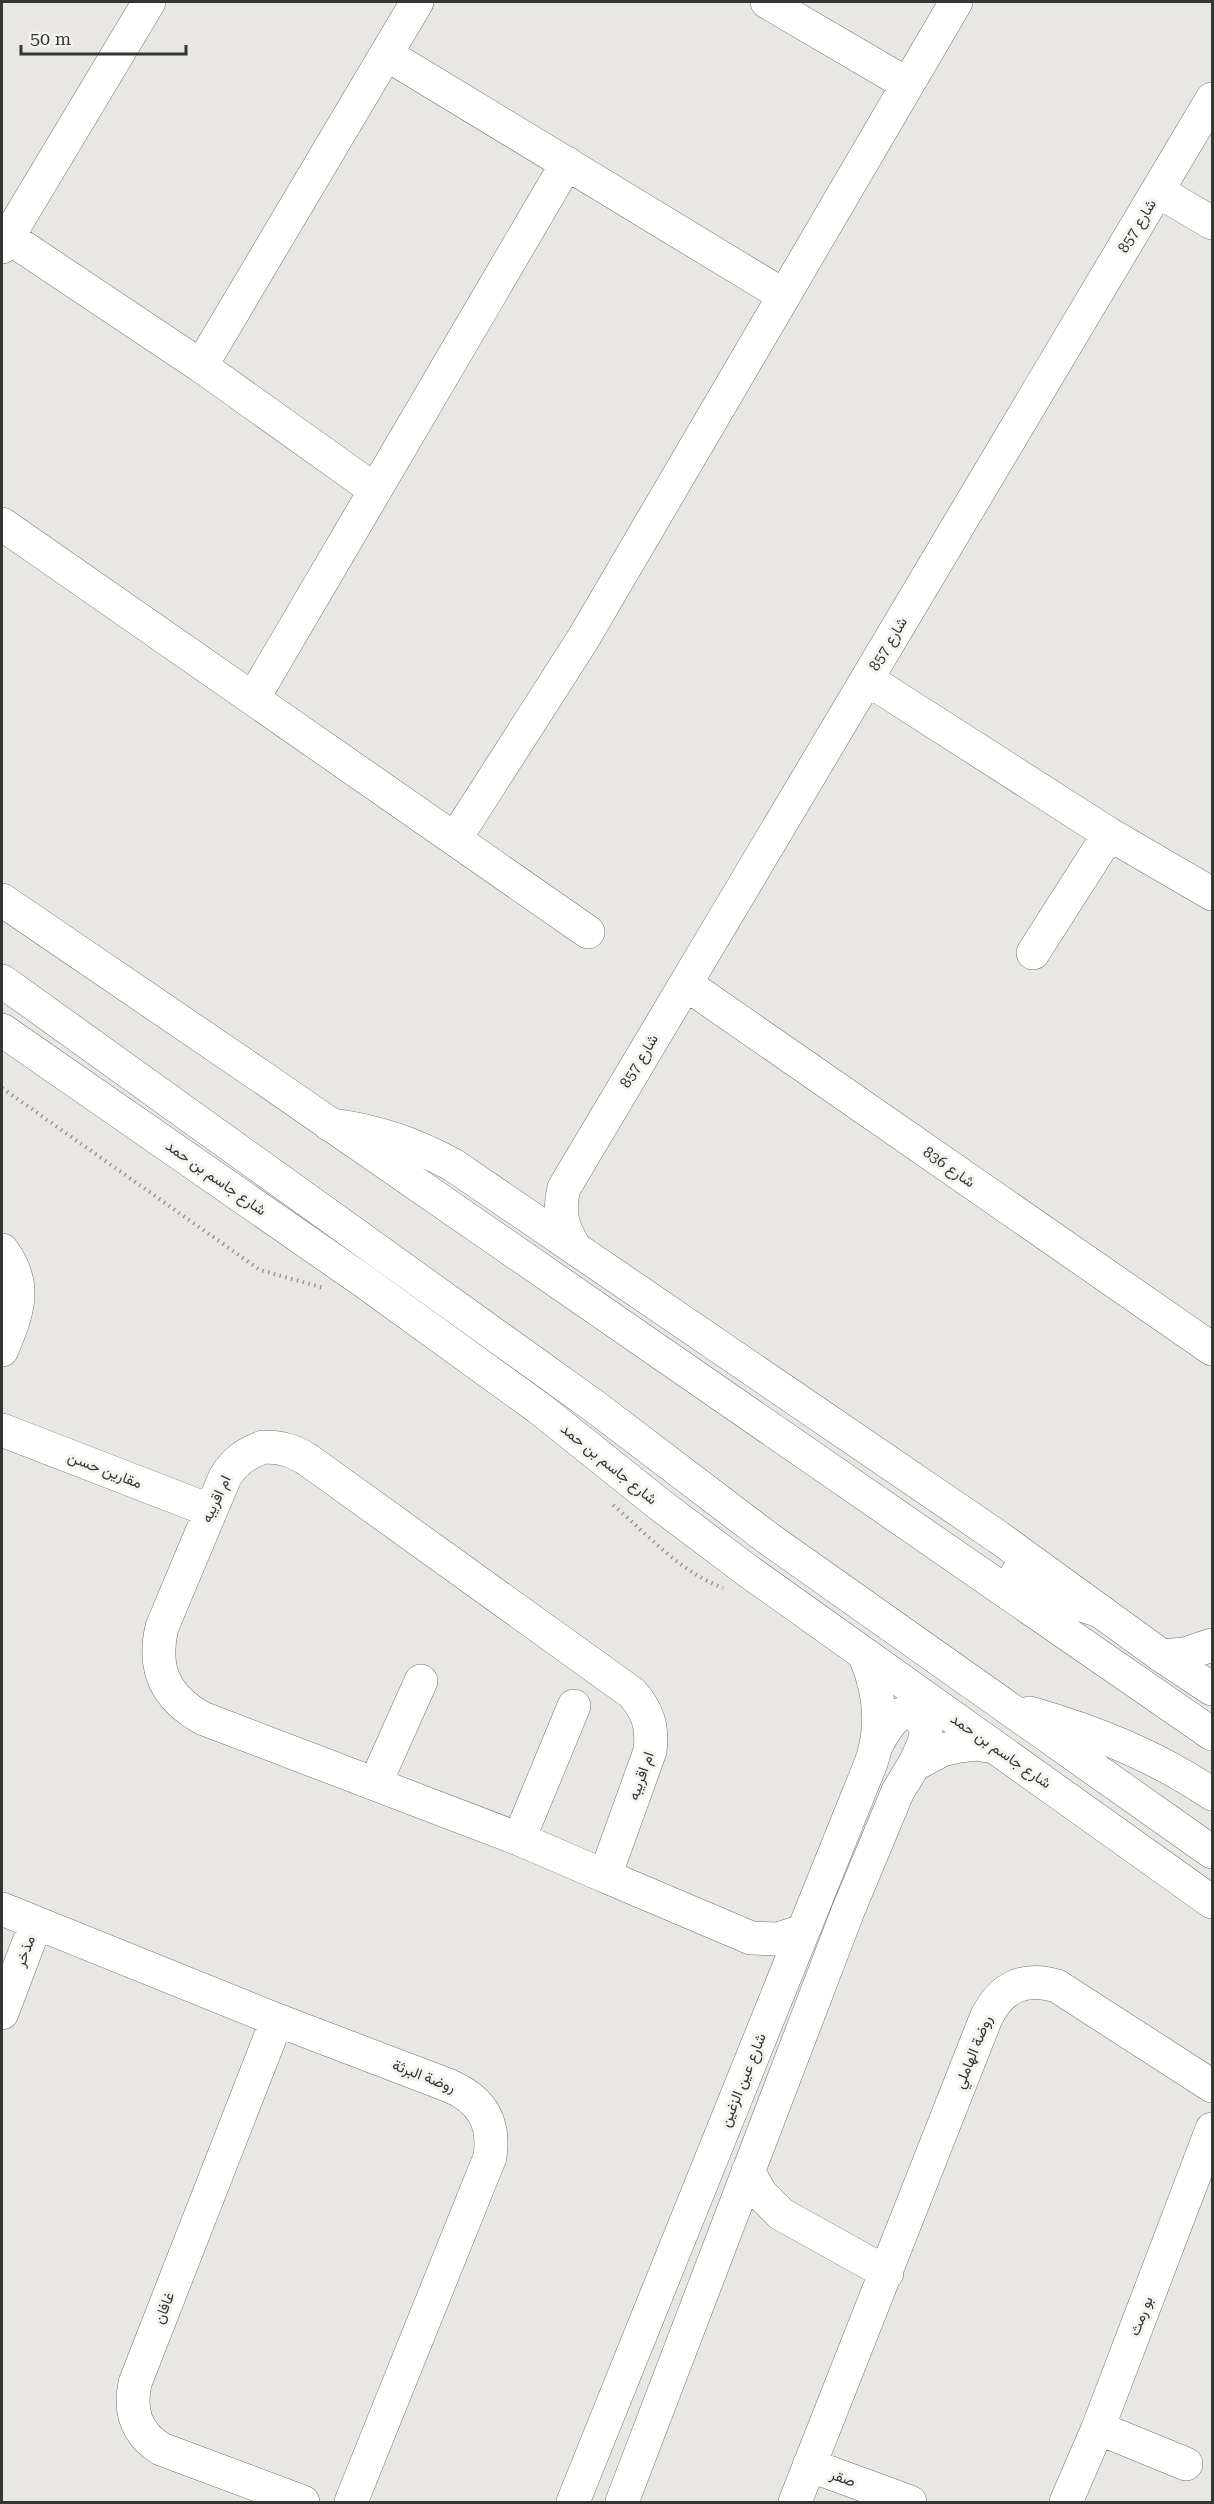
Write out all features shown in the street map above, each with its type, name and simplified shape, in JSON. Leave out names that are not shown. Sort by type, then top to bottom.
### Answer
[{"type":"street","points":[[149,2],[5,242],[201,366],[375,490]]},
{"type":"street","points":[[201,366],[417,2]]},
{"type":"street","points":[[767,2],[907,84]]},
{"type":"street","points":[[455,839],[583,639],[956,2]]},
{"type":"street","points":[[387,54],[783,295]]},
{"type":"street","name":"شارع 857","points":[[576,1249],[568,1238],[561,1220],[560,1200],[564,1188],[1212,99]]},
{"type":"street","points":[[254,697],[567,163]]},
{"type":"street","points":[[1158,191],[1212,223]]},
{"type":"street","points":[[2,524],[254,697],[588,932]]},
{"type":"street","points":[[867,679],[1109,834],[1212,894]]},
{"type":"street","points":[[1033,953],[1109,834]]},
{"type":"street","points":[[2,900],[937,1542],[1212,1734]]},
{"type":"street","points":[[2,981],[594,1406],[769,1539],[1212,1852]]},
{"type":"street","name":"شارع 836","points":[[686,984],[1212,1349]]},
{"type":"street","name":"شارع جاسم بن حمد","points":[[2,1030],[409,1314],[539,1408],[730,1558],[1212,1902]]},
{"type":"street","points":[[330,1125],[381,1134],[414,1145],[453,1165],[988,1530],[1162,1656],[1212,1689]]},
{"type":"street","points":[[508,1202],[537,1197],[564,1188]]},
{"type":"street","points":[[2,1250],[16,1275],[19,1291],[17,1308],[2,1350]]},
{"type":"street","name":"مقارين حسن","points":[[2,1430],[209,1510]]},
{"type":"street","name":"ام اقريبه","points":[[605,1876],[650,1751],[652,1735],[650,1719],[632,1693],[295,1451],[279,1447],[262,1447],[247,1453],[234,1463],[209,1510],[162,1627],[158,1644],[158,1663],[164,1680],[173,1696],[187,1709],[202,1718],[519,1839],[605,1876],[751,1938],[778,1939],[803,1931]]},
{"type":"street","points":[[937,1542],[984,1552],[1048,1594],[1100,1611]]},
{"type":"street","points":[[1162,1656],[1185,1654],[1212,1645]]},
{"type":"street","name":"شارع عين الزغين","points":[[573,2502],[871,1763],[877,1744],[878,1698],[864,1654]]},
{"type":"street","points":[[375,1784],[421,1681]]},
{"type":"street","points":[[519,1839],[574,1706]]},
{"type":"street","points":[[1008,1707],[1076,1726],[1141,1755],[1212,1794]]},
{"type":"street","points":[[622,2502],[848,1911],[897,1791],[914,1765],[926,1732],[924,1724],[910,1713],[902,1714],[894,1718],[877,1744]]},
{"type":"street","points":[[914,1765],[942,1750],[959,1746],[977,1744],[994,1747]]},
{"type":"street","name":"روضة البرثة","points":[[2,1909],[277,2020],[464,2092],[476,2101],[485,2113],[492,2142],[490,2157],[351,2502]]},
{"type":"street","name":"مذخر","points":[[2,2013],[36,1923]]},
{"type":"street","name":"ام اقريبه","points":[[751,1938],[769,1958],[783,1979]]},
{"type":"street","name":"روضة الهاملي","points":[[795,2502],[986,2018],[1002,1994],[1014,1986],[1043,1982],[1057,1986],[1212,2086]]},
{"type":"street","name":"غافان","points":[[277,2020],[135,2383],[132,2405],[133,2416],[143,2435],[161,2449],[303,2502]]},
{"type":"street","name":"بو رمث","points":[[1066,2502],[1098,2428],[1212,2129]]},
{"type":"street","points":[[748,2171],[761,2194],[781,2214],[887,2273]]},
{"type":"street","points":[[726,2230],[754,2216],[781,2214]]},
{"type":"street","points":[[1098,2428],[1186,2464]]},
{"type":"street","name":"صقر","points":[[809,2465],[910,2502]]},
{"type":"path","points":[[2,1088],[260,1270],[332,1291]]},
{"type":"path","points":[[608,1501],[667,1555],[701,1579],[728,1590]]}]
